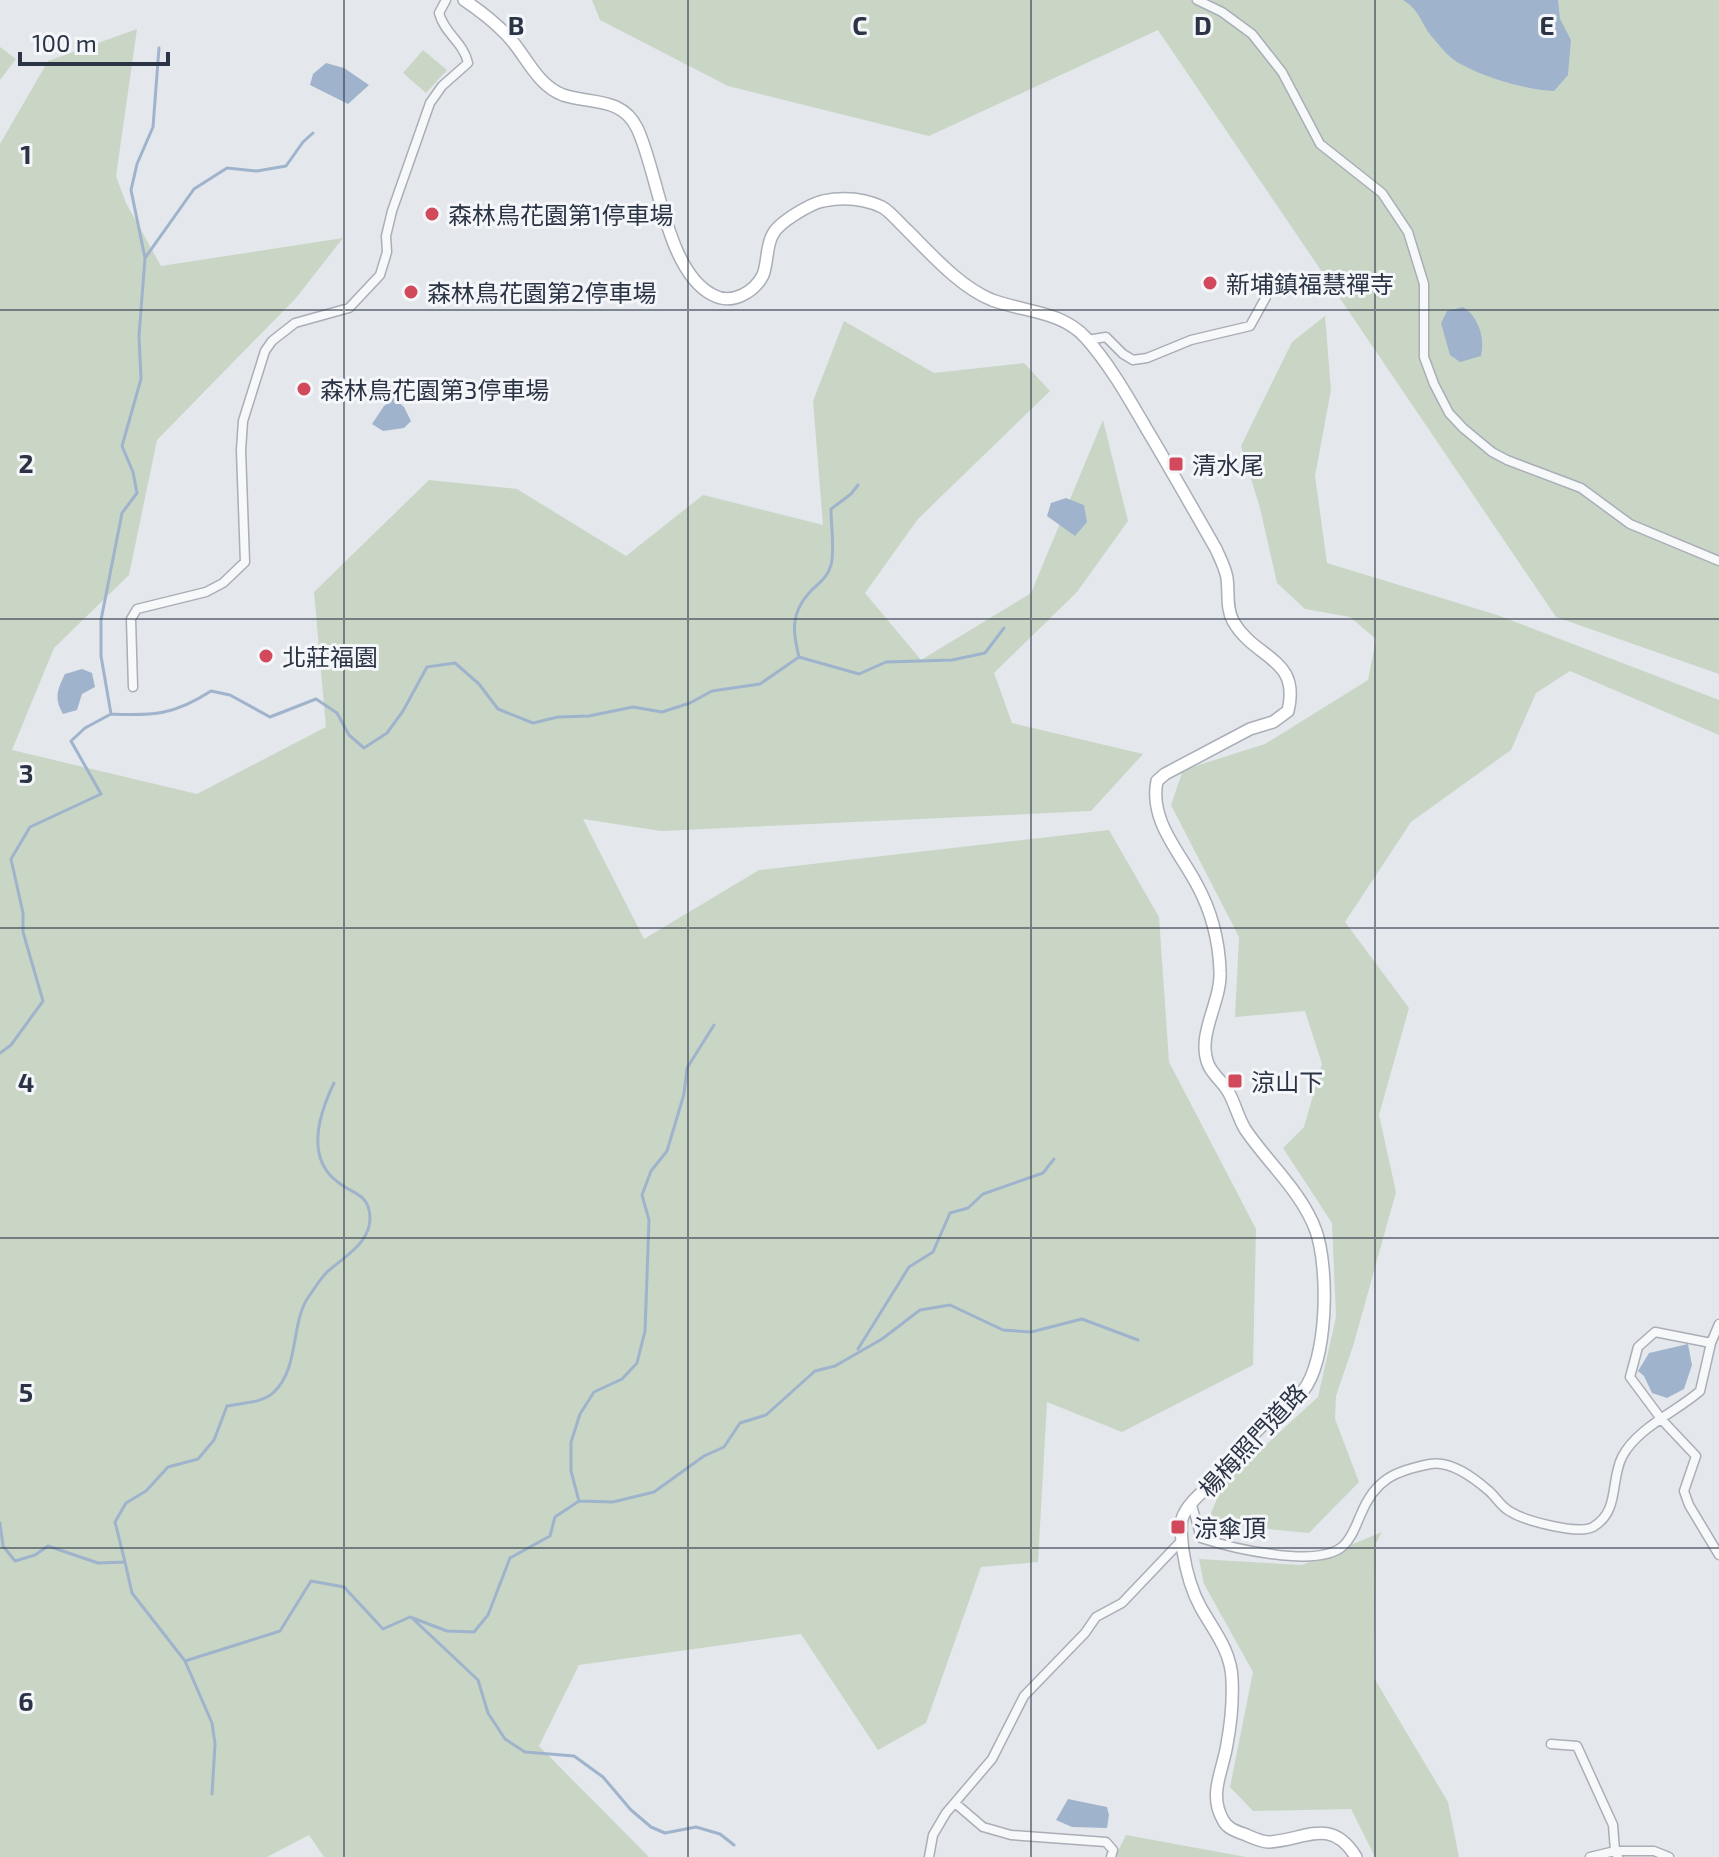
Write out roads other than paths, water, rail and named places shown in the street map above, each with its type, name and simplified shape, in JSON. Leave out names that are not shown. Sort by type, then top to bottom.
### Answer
[{"type":"street","points":[[133,687],[131,619],[137,609],[206,592],[223,583],[245,562],[241,450],[243,421],[265,351],[272,341],[295,323],[349,308],[380,275],[387,252],[386,236],[392,211],[430,103],[442,86],[468,63],[466,53],[442,26],[439,13],[446,0]]},
{"type":"street","name":"楊梅照門道路","points":[[464,0],[508,36],[548,86],[563,95],[612,104],[625,111],[637,127],[670,236],[683,262],[703,289],[714,296],[725,299],[740,297],[753,288],[762,275],[773,233],[797,213],[821,202],[856,198],[884,208],[973,289],[992,300],[1069,323],[1087,340],[1118,380],[1216,549],[1227,576],[1228,610],[1232,619],[1251,642],[1284,670],[1291,686],[1288,711],[1273,722],[1250,729],[1165,774],[1157,781],[1155,789],[1161,824],[1197,884],[1214,927],[1219,950],[1221,984],[1205,1048],[1210,1068],[1229,1093],[1245,1128],[1296,1196],[1316,1231],[1322,1265],[1324,1331],[1304,1391],[1249,1438],[1224,1472],[1210,1482],[1182,1517],[1182,1540],[1193,1592],[1220,1637],[1230,1661],[1232,1676],[1227,1747],[1215,1791],[1216,1807],[1225,1824],[1234,1831],[1266,1842],[1310,1832],[1336,1836],[1350,1847],[1356,1857]]},
{"type":"street","points":[[1197,0],[1222,12],[1252,34],[1282,72],[1320,144],[1382,193],[1408,232],[1424,284],[1424,357],[1449,413],[1492,452],[1581,488],[1630,524],[1719,561]]},
{"type":"street","points":[[1087,340],[1106,337],[1133,360],[1147,358],[1191,340],[1250,326],[1266,297]]},
{"type":"street","points":[[1192,1505],[1201,1538],[1224,1546],[1284,1556],[1329,1553],[1343,1546],[1354,1531],[1375,1487],[1399,1473],[1434,1463],[1452,1466],[1471,1477],[1510,1512],[1572,1530],[1591,1528],[1609,1513],[1621,1459],[1633,1441],[1700,1391],[1711,1343],[1719,1324]]},
{"type":"street","points":[[1711,1343],[1655,1332],[1638,1347],[1630,1377],[1662,1420],[1696,1456],[1684,1491],[1719,1555]]},
{"type":"street","points":[[929,1857],[933,1835],[992,1759],[1024,1696],[1085,1633],[1096,1617],[1122,1603],[1182,1540]]},
{"type":"street","points":[[1551,1744],[1577,1746],[1613,1825],[1617,1854]]},
{"type":"street","points":[[955,1803],[983,1827],[1011,1835],[1106,1842],[1113,1850],[1111,1857]]},
{"type":"street","points":[[1590,1857],[1654,1851],[1669,1857]]},
{"type":"water","points":[[1403,0],[1558,0],[1560,19],[1571,40],[1568,75],[1554,91],[1489,77],[1448,55],[1413,8]]},
{"type":"water","points":[[326,63],[344,68],[369,85],[348,104],[310,85],[313,74]]},
{"type":"water","points":[[1463,307],[1477,322],[1482,349],[1481,356],[1460,362],[1450,355],[1441,323],[1447,311]]},
{"type":"water","points":[[394,398],[404,407],[411,421],[404,428],[383,431],[372,424],[384,406]]},
{"type":"water","points":[[1066,498],[1084,505],[1087,522],[1075,536],[1047,516],[1051,503]]},
{"type":"water","points":[[82,669],[92,673],[95,687],[82,694],[77,710],[63,714],[58,699],[60,685],[65,674]]},
{"type":"water","points":[[1688,1344],[1692,1365],[1684,1389],[1667,1398],[1652,1393],[1638,1371],[1649,1353]]},
{"type":"water","points":[[1068,1799],[1107,1807],[1107,1828],[1072,1827],[1056,1820]]},
{"type":"waterway","points":[[145,258],[131,190],[137,164],[153,127],[159,48]]},
{"type":"waterway","points":[[0,1053],[11,1045],[43,1001],[23,932],[23,913],[11,859],[30,827],[101,794],[71,741],[85,728],[111,714],[101,656],[101,620],[122,513],[137,493],[133,472],[122,446],[141,379],[139,336],[145,258],[194,189],[227,168],[257,171],[286,166],[313,133]]},
{"type":"waterway","points":[[799,657],[796,616],[803,601],[825,577],[831,565],[831,509],[858,485]]},
{"type":"waterway","points":[[111,714],[163,712],[186,705],[211,691],[230,695],[270,717],[316,699],[337,713],[349,735],[364,748],[387,733],[427,667],[455,663],[479,684],[498,709],[533,723],[633,707],[662,712],[690,703],[712,691],[760,684],[799,657],[859,674],[886,662],[952,660],[985,653],[1004,628]]},
{"type":"waterway","points":[[579,1501],[571,1471],[571,1442],[580,1414],[594,1392],[622,1379],[637,1363],[645,1331],[649,1220],[642,1195],[651,1171],[667,1151],[684,1094],[687,1068],[714,1025]]},
{"type":"waterway","points":[[125,1562],[115,1522],[126,1503],[146,1491],[168,1467],[198,1459],[214,1440],[227,1406],[258,1400],[274,1392],[288,1370],[299,1319],[309,1296],[327,1272],[364,1239],[368,1230],[367,1205],[328,1173],[322,1162],[318,1136],[320,1122],[334,1083]]},
{"type":"waterway","points":[[858,1349],[909,1267],[933,1252],[950,1213],[968,1208],[983,1194],[1043,1173],[1054,1159]]},
{"type":"waterway","points":[[0,1523],[3,1546],[15,1561],[35,1555],[48,1546],[98,1563],[125,1562],[132,1593],[185,1661],[280,1631],[311,1581],[344,1587],[383,1629],[410,1617],[447,1631],[474,1632],[488,1615],[510,1558],[550,1536],[555,1517],[579,1501],[613,1502],[654,1492],[704,1456],[724,1447],[740,1423],[766,1415],[815,1371],[835,1366],[882,1339],[920,1310],[950,1305],[1003,1330],[1031,1332],[1082,1319],[1138,1340]]},
{"type":"waterway","points":[[412,1618],[478,1680],[488,1713],[505,1739],[525,1752],[574,1756],[603,1777],[631,1810],[651,1827],[665,1833],[696,1827],[720,1834],[734,1845]]},
{"type":"waterway","points":[[185,1661],[212,1723],[215,1744],[212,1794]]},
{"type":"place","name":"森林鳥花園第1停車場","points":[[432,214]]},
{"type":"place","name":"新埔鎮福慧禪寺","points":[[1210,283]]},
{"type":"place","name":"森林鳥花園第2停車場","points":[[411,292]]},
{"type":"place","name":"森林鳥花園第3停車場","points":[[304,389]]},
{"type":"place","name":"清水尾","points":[[1176,464]]},
{"type":"place","name":"北莊福園","points":[[266,656]]},
{"type":"place","name":"涼山下","points":[[1235,1081]]},
{"type":"place","name":"涼傘頂","points":[[1178,1527]]}]
